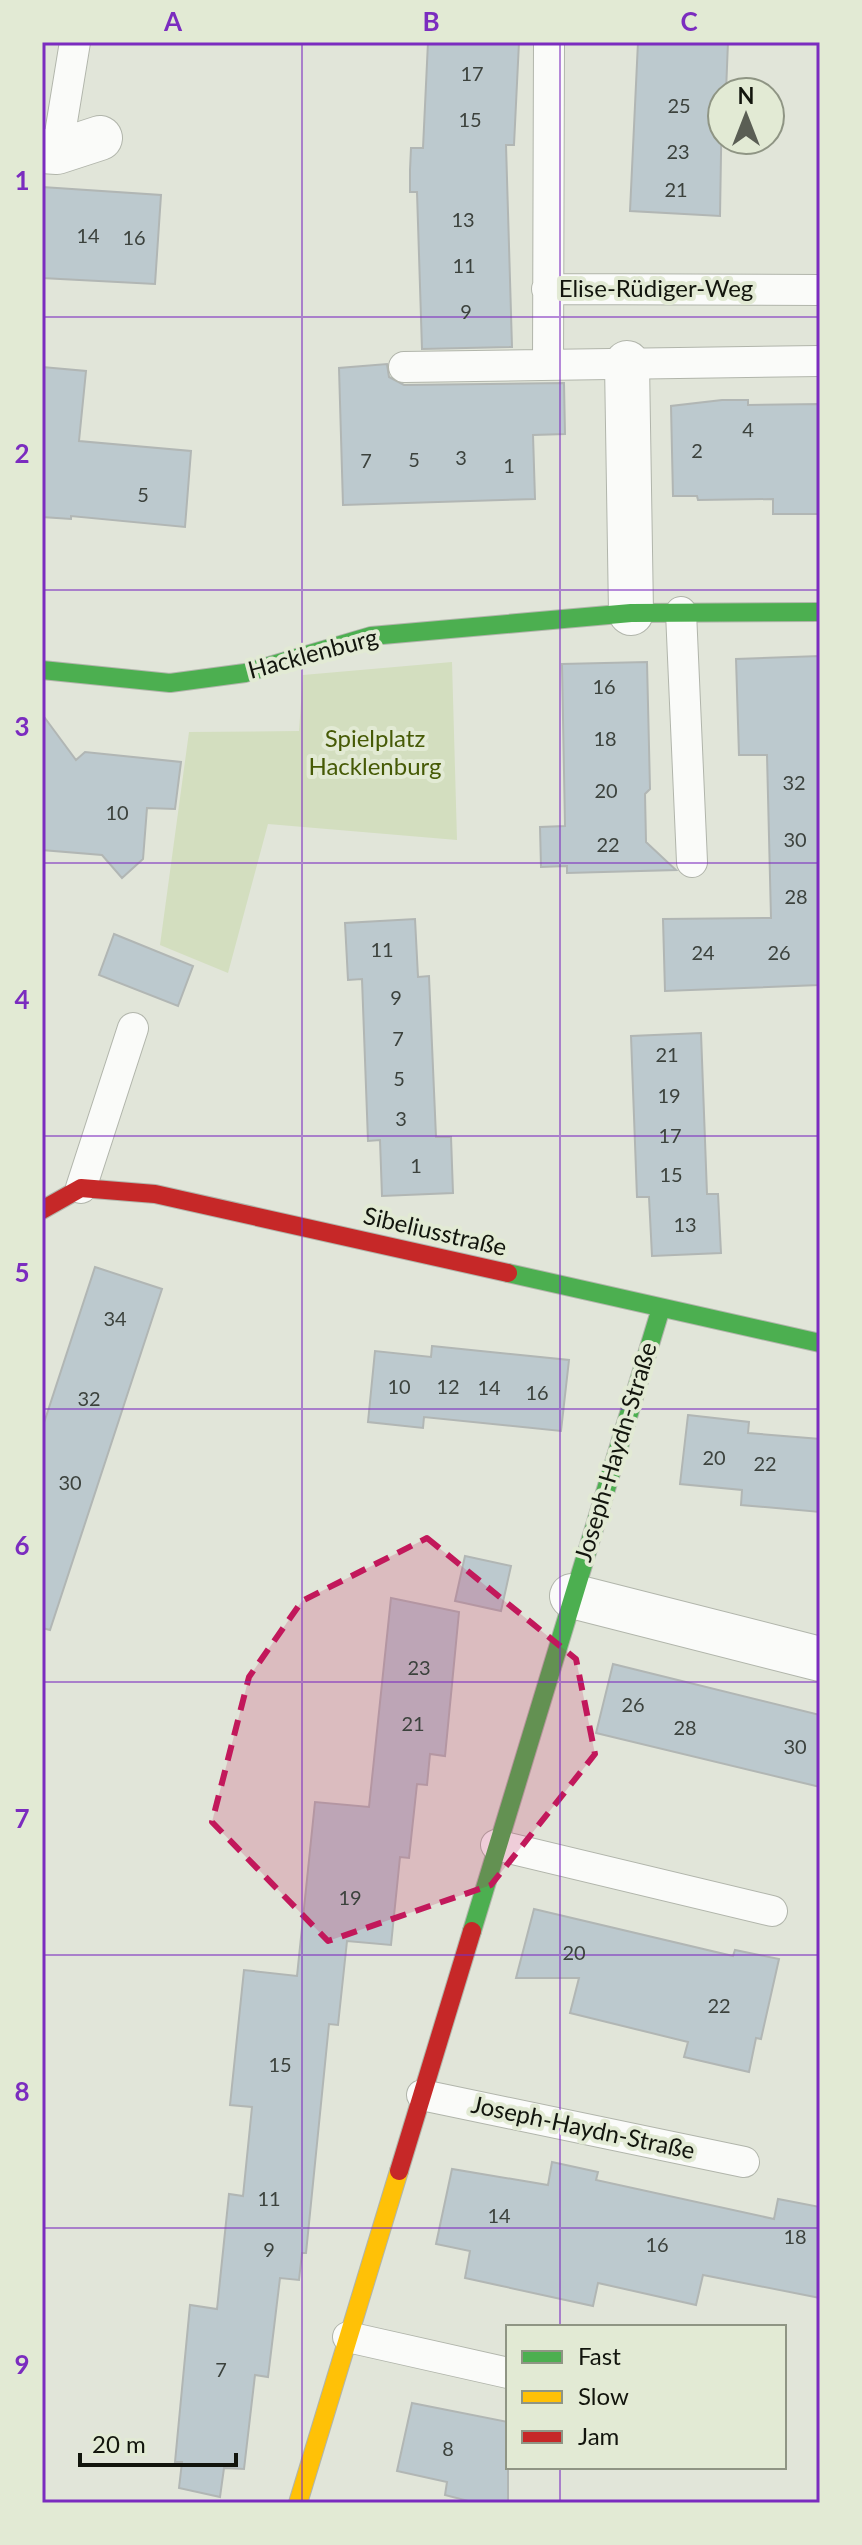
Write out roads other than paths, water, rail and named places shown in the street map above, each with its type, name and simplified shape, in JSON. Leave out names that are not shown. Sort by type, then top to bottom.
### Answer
[{"type":"street","points":[[49,152],[100,138]]},
{"type":"street","points":[[627,363],[631,613]]},
{"type":"street","name":"Hacklenburg","points":[[42,670],[170,683],[245,673],[371,636],[631,613],[820,612]]},
{"type":"street","points":[[42,1210],[81,1188]]},
{"type":"street","name":"Sibeliusstraße","points":[[81,1188],[155,1194],[820,1343]]},
{"type":"street","name":"Joseph-Haydn-Straße","points":[[298,2503],[661,1308]]},
{"type":"street","points":[[572,1596],[820,1659]]},
{"type":"lane","points":[[49,152],[75,42]]},
{"type":"lane","name":"Elise-Rüdiger-Weg","points":[[549,42],[547,289],[820,290]]},
{"type":"lane","points":[[547,289],[548,364]]},
{"type":"lane","points":[[404,367],[820,361]]},
{"type":"lane","points":[[681,612],[692,862]]},
{"type":"lane","points":[[81,1188],[133,1028]]},
{"type":"lane","points":[[496,1845],[772,1911]]},
{"type":"lane","name":"Joseph-Haydn-Straße","points":[[422,2095],[744,2162]]},
{"type":"lane","points":[[348,2337],[506,2373]]},
{"type":"park label","name":"Spielplatz Hacklenburg","points":[[375,753]]}]
